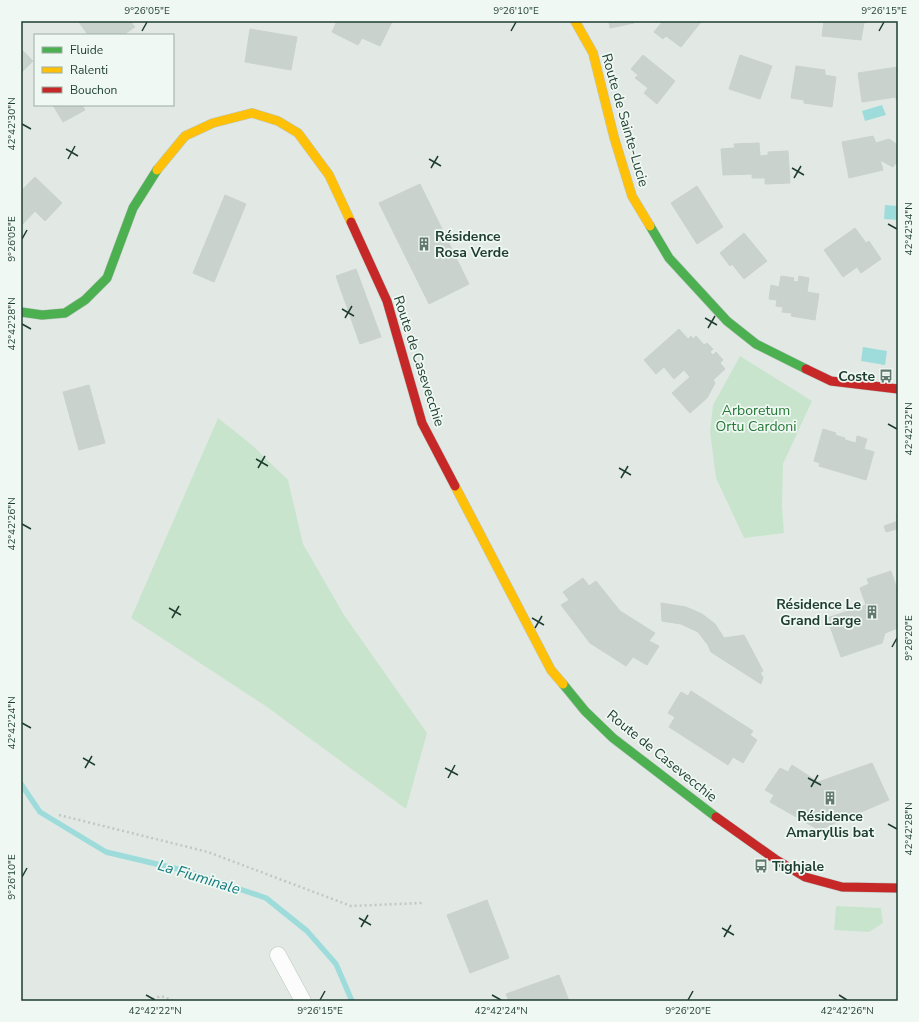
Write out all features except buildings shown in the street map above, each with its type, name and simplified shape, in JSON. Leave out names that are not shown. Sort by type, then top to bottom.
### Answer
[{"type":"street","name":"Route de Sainte-Lucie","points":[[575,21],[593,53],[614,137],[632,196],[669,258],[727,321],[756,344],[831,381],[898,389]]},
{"type":"street","name":"Route de Casevecchie","points":[[21,312],[42,315],[65,313],[85,300],[106,278],[133,208],[156,172],[185,136],[213,123],[252,113],[278,121],[298,133],[329,176],[387,301],[422,423],[551,670],[585,711],[613,738],[722,821],[775,859],[805,877],[842,888],[898,888]]},
{"type":"street","points":[[278,954],[304,1001]]},
{"type":"path","points":[[60,815],[208,852],[350,906],[422,903]]},
{"type":"path","points":[[148,1001],[161,996],[174,1001]]},
{"type":"green space","name":"Arboretum Ortu Cardoni","points":[[740,356],[812,401],[783,464],[782,505],[784,533],[744,538],[716,478],[710,432],[713,405]]},
{"type":"green space","points":[[218,418],[252,445],[288,480],[303,544],[344,615],[427,733],[406,809],[267,707],[131,618]]},
{"type":"green space","points":[[836,906],[881,908],[883,923],[869,932],[834,930]]},
{"type":"water","points":[[882,105],[886,115],[865,121],[862,111]]},
{"type":"water","points":[[885,205],[898,206],[898,220],[884,219]]},
{"type":"water","points":[[863,347],[887,351],[885,365],[861,361]]},
{"type":"waterway","name":"La Fiuminale","points":[[21,784],[40,812],[106,852],[186,871],[266,898],[307,931],[336,964],[352,1001]]},
{"type":"traffic: fast","points":[[21,312],[42,315],[65,313],[85,300],[107,278],[133,208],[157,170]]},
{"type":"traffic: fast","points":[[650,226],[669,258],[727,321],[756,344],[806,369]]},
{"type":"traffic: fast","points":[[563,684],[585,711],[613,738],[716,817]]},
{"type":"traffic: slow","points":[[575,21],[593,53],[614,137],[632,196],[650,226]]},
{"type":"traffic: slow","points":[[157,170],[185,136],[213,123],[252,113],[278,121],[298,133],[329,175],[351,222]]},
{"type":"traffic: slow","points":[[455,486],[551,670],[563,684]]},
{"type":"traffic: jam","points":[[351,222],[387,301],[422,423],[455,486]]},
{"type":"traffic: jam","points":[[806,369],[831,381],[898,389]]},
{"type":"traffic: jam","points":[[716,817],[775,859],[805,877],[842,887],[898,888]]},
{"type":"place","name":"Résidence Rosa Verde","points":[[424,244]]},
{"type":"place","name":"Coste","points":[[886,376]]},
{"type":"place","name":"Résidence Le Grand Large","points":[[872,612]]},
{"type":"place","name":"Résidence Amaryllis bat","points":[[830,798]]},
{"type":"place","name":"Tighjale","points":[[761,866]]}]
